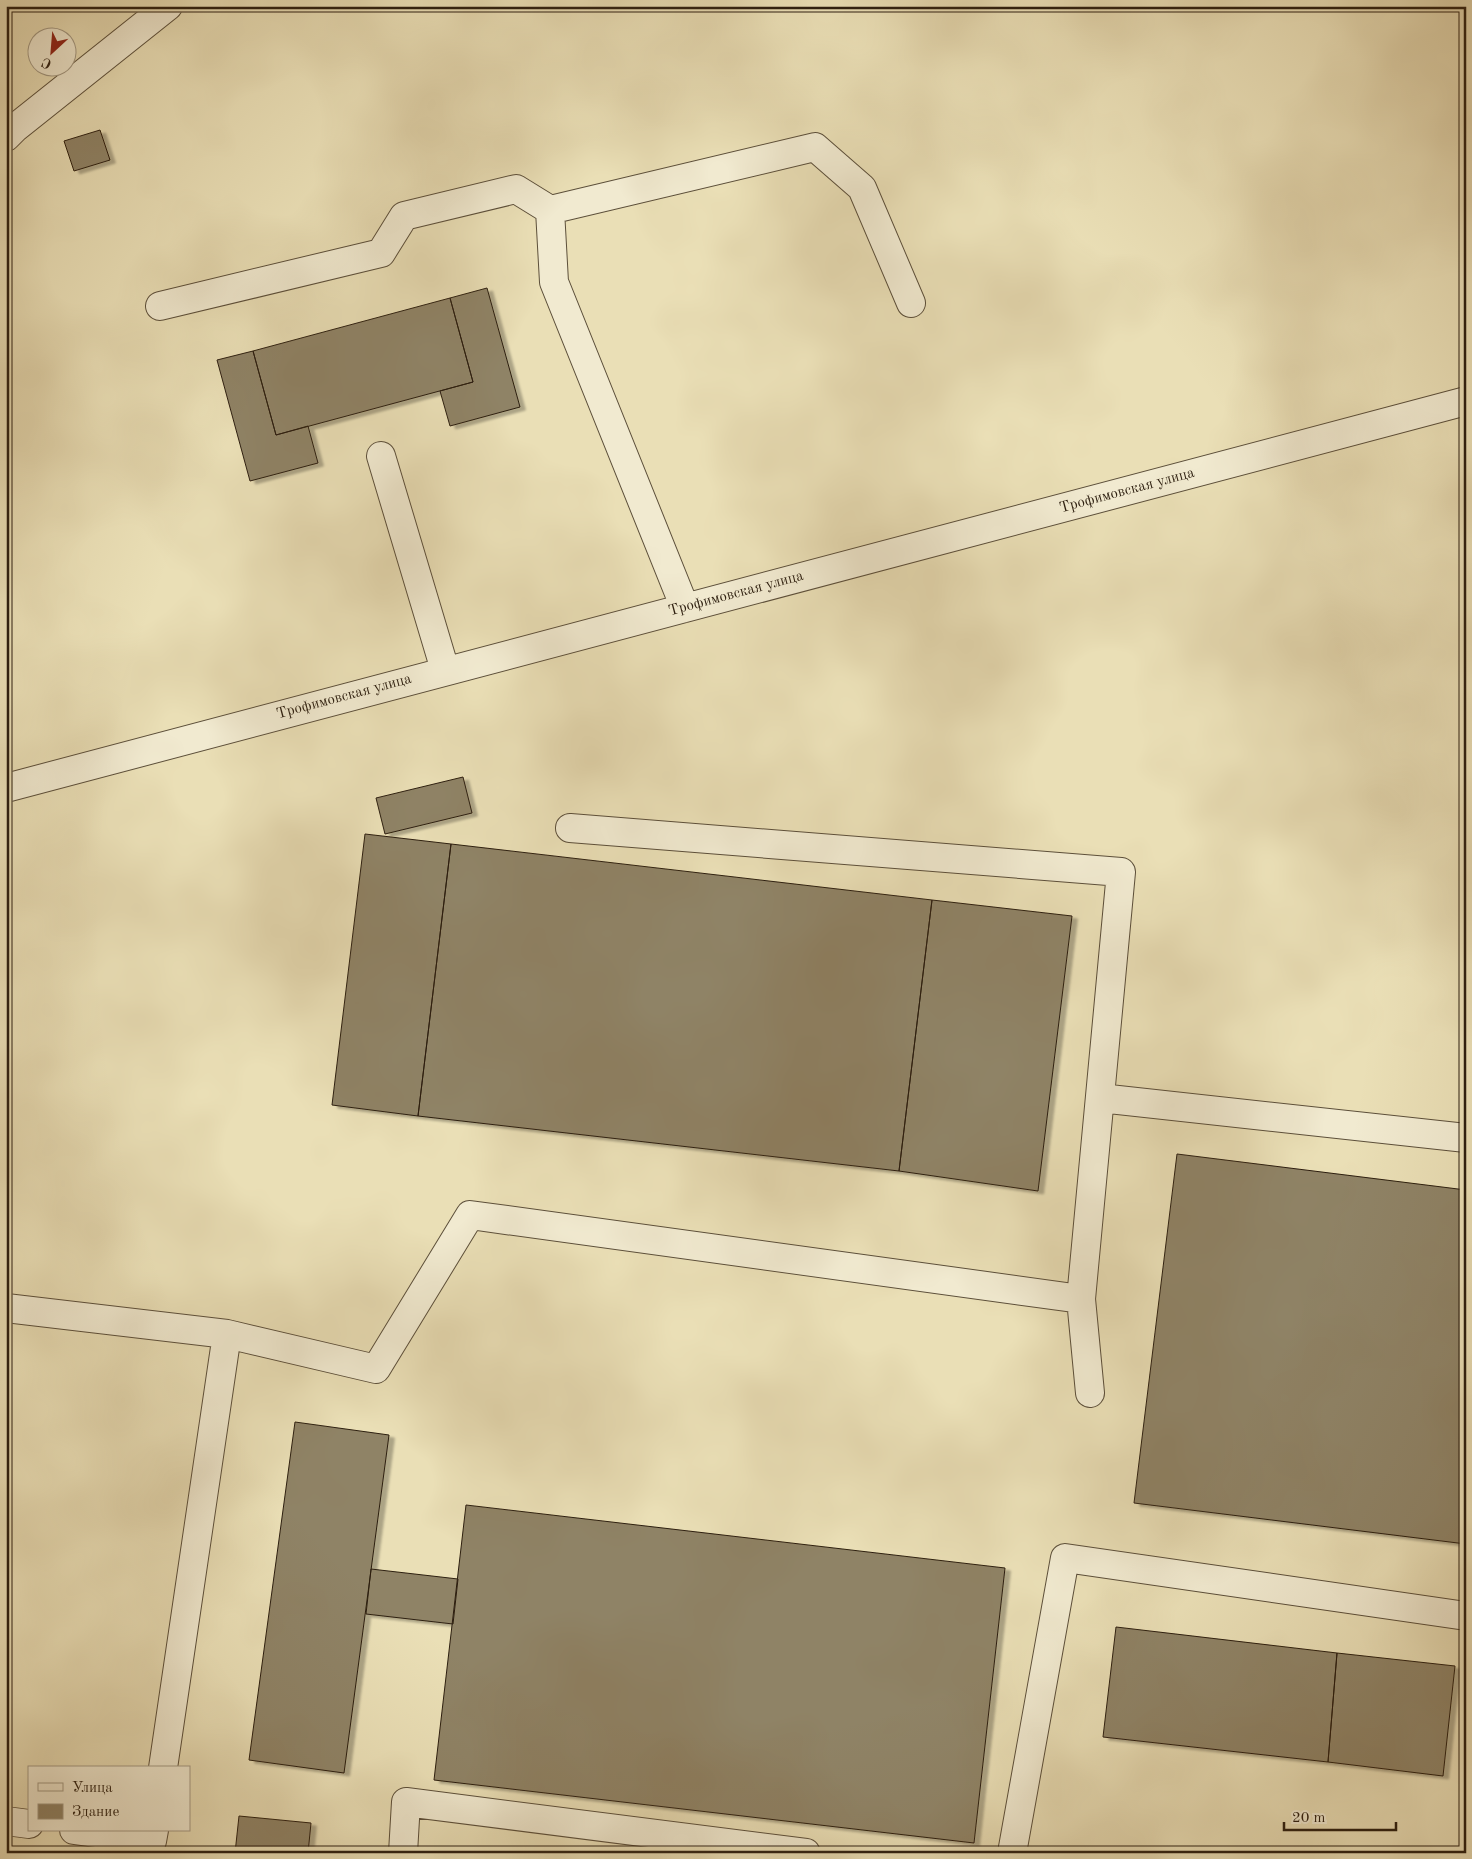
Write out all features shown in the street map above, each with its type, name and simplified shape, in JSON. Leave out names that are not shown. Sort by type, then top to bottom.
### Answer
[{"type":"street","points":[[6,137],[168,6]]},
{"type":"street","points":[[160,306],[381,253],[404,216],[516,189],[550,210],[815,147],[862,188],[911,303]]},
{"type":"street","points":[[550,210],[554,282],[684,608]]},
{"type":"street","name":"Трофимовская улица","points":[[6,788],[445,670],[1466,401]]},
{"type":"street","points":[[382,456],[445,670]]},
{"type":"street","points":[[570,828],[1121,872],[1081,1299],[1090,1394]]},
{"type":"street","points":[[1100,1098],[1466,1138]]},
{"type":"street","points":[[6,1308],[227,1334],[376,1369],[470,1215],[1081,1299]]},
{"type":"street","points":[[163,1766],[227,1334]]},
{"type":"street","points":[[1012,1853],[1065,1558],[1466,1616]]},
{"type":"street","points":[[403,1853],[406,1802],[789,1852]]},
{"type":"street","points":[[6,1821],[28,1824]]},
{"type":"street","points":[[88,1832],[152,1841]]},
{"type":"building","points":[[100,130],[110,160],[74,171],[64,141]]},
{"type":"building","points":[[487,288],[520,407],[450,426],[440,391],[473,382],[450,298]]},
{"type":"building","points":[[450,298],[473,382],[276,435],[253,351]]},
{"type":"building","points":[[253,351],[276,435],[308,426],[318,463],[250,481],[217,360]]},
{"type":"building","points":[[463,777],[472,813],[385,834],[376,798]]},
{"type":"building","points":[[365,834],[451,844],[418,1116],[332,1105]]},
{"type":"building","points":[[451,844],[932,900],[899,1171],[418,1116]]},
{"type":"building","points":[[932,900],[1072,916],[1038,1191],[899,1171]]},
{"type":"building","points":[[1177,1154],[1466,1190],[1466,1544],[1134,1503]]},
{"type":"building","points":[[295,1422],[389,1435],[344,1773],[249,1760]]},
{"type":"building","points":[[466,1505],[1005,1568],[974,1843],[434,1780]]},
{"type":"building","points":[[371,1569],[458,1579],[453,1624],[366,1614]]},
{"type":"building","points":[[1116,1627],[1337,1653],[1328,1762],[1103,1737]]},
{"type":"building","points":[[1337,1653],[1455,1666],[1443,1776],[1328,1762]]},
{"type":"building","points":[[239,1816],[311,1823],[308,1853],[235,1853]]}]
